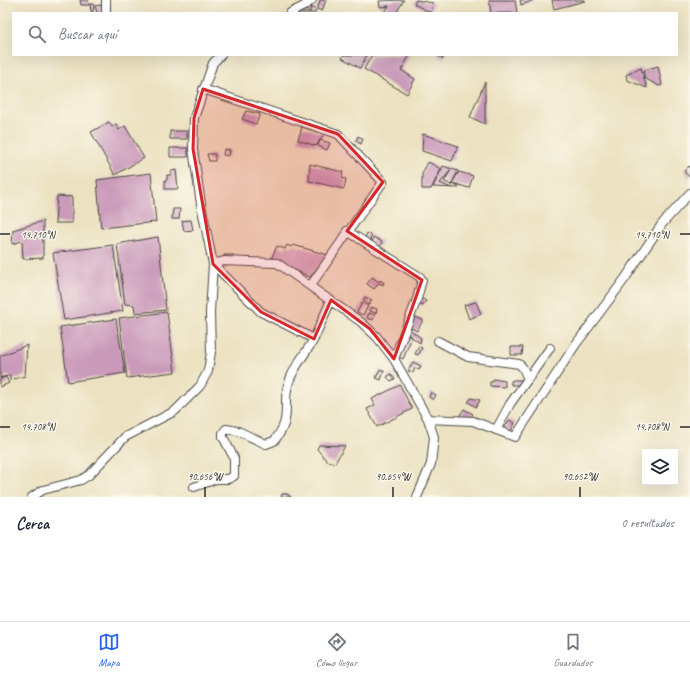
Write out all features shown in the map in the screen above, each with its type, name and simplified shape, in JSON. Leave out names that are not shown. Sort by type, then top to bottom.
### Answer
[{"type":"street","points":[[106,0],[106,12]]},
{"type":"street","points":[[292,12],[312,0]]},
{"type":"street","points":[[32,497],[43,490],[81,480],[89,475],[125,437],[175,411],[200,386],[208,371],[211,352],[210,312],[213,264],[201,204],[193,149],[194,118],[213,64],[220,56]]},
{"type":"street","points":[[204,89],[338,134],[383,182],[347,231],[311,285]]},
{"type":"street","points":[[428,419],[473,421],[515,437],[576,344],[624,280],[662,224],[690,193]]},
{"type":"street","points":[[347,231],[420,277],[422,280],[417,299],[394,359]]},
{"type":"street","points":[[213,264],[224,261],[277,263],[311,285],[370,329],[394,359],[428,419],[434,437],[431,464],[418,497]]},
{"type":"street","points":[[213,264],[261,312],[314,339]]},
{"type":"street","points":[[194,487],[216,479],[232,478],[234,476],[234,458],[223,437],[223,433],[226,429],[238,431],[266,444],[274,441],[287,417],[286,396],[295,366],[306,353],[314,339],[330,300]]},
{"type":"street","points":[[438,341],[468,358],[538,367]]},
{"type":"street","points":[[496,430],[510,404],[538,367],[550,348]]},
{"type":"street","points":[[519,364],[524,368],[528,379]]},
{"type":"highlighted area","points":[[203,89],[338,134],[383,182],[347,231],[422,280],[394,359],[370,329],[331,300],[314,339],[261,312],[213,264],[193,149],[194,118]]},
{"type":"building","points":[[80,0],[88,0],[89,5],[81,5]]},
{"type":"building","points":[[320,0],[326,0],[322,11],[317,9]]},
{"type":"building","points":[[404,0],[397,12],[384,12],[389,6],[380,7],[379,1]]},
{"type":"building","points":[[416,0],[433,3],[431,12],[414,4]]},
{"type":"building","points":[[489,0],[515,0],[517,12],[491,12]]},
{"type":"building","points":[[520,0],[534,0],[521,5]]},
{"type":"building","points":[[552,0],[585,0],[585,1],[554,9]]},
{"type":"building","points":[[90,4],[94,4],[93,12],[91,11]]},
{"type":"building","points":[[101,5],[102,12],[97,12],[95,6]]},
{"type":"building","points":[[311,7],[316,10],[315,12],[310,12]]},
{"type":"building","points":[[302,9],[310,12],[298,12]]},
{"type":"building","points":[[343,56],[366,56],[360,68],[342,58]]},
{"type":"building","points":[[371,56],[409,56],[401,70],[415,79],[407,94],[364,69]]},
{"type":"building","points":[[438,56],[444,56],[443,59]]},
{"type":"building","points":[[658,66],[662,85],[659,86],[644,78],[644,70]]},
{"type":"building","points":[[641,68],[647,88],[627,80],[626,75]]},
{"type":"building","points":[[485,82],[485,124],[470,117]]},
{"type":"building","points":[[246,111],[260,114],[256,124],[242,119]]},
{"type":"building","points":[[109,122],[112,127],[116,124],[119,130],[125,126],[144,158],[115,175],[91,132]]},
{"type":"building","points":[[302,127],[324,134],[316,146],[298,140]]},
{"type":"building","points":[[170,131],[187,131],[187,139],[170,139]]},
{"type":"building","points":[[423,134],[458,146],[452,161],[422,151]]},
{"type":"building","points":[[358,136],[363,139],[361,144],[356,141]]},
{"type":"building","points":[[320,140],[330,143],[327,150],[318,146]]},
{"type":"building","points":[[170,148],[188,148],[188,157],[170,157]]},
{"type":"building","points":[[224,149],[230,150],[229,156],[223,155]]},
{"type":"building","points":[[207,154],[215,154],[215,161],[209,161]]},
{"type":"building","points":[[428,162],[441,169],[431,189],[422,189],[422,174]]},
{"type":"building","points":[[310,164],[343,172],[342,178],[346,179],[344,189],[309,181]]},
{"type":"building","points":[[443,166],[458,171],[451,185],[444,181],[451,170],[440,183],[450,188],[433,187]]},
{"type":"building","points":[[689,166],[690,167],[690,178],[684,171]]},
{"type":"building","points":[[176,170],[178,189],[165,189],[165,180],[167,180],[167,175],[171,175],[171,171]]},
{"type":"building","points":[[459,172],[473,176],[469,188],[452,183]]},
{"type":"building","points":[[151,173],[156,222],[101,228],[97,180]]},
{"type":"building","points":[[452,184],[458,185],[458,188],[451,188]]},
{"type":"building","points":[[57,196],[72,197],[72,223],[55,223]]},
{"type":"building","points":[[173,209],[180,209],[179,219],[172,219]]},
{"type":"building","points":[[191,220],[193,230],[184,231],[182,221]]},
{"type":"building","points":[[43,221],[43,258],[23,259],[22,241],[12,244],[13,230]]},
{"type":"building","points":[[367,233],[372,236],[369,242],[365,238]]},
{"type":"building","points":[[158,237],[166,310],[135,313],[134,305],[125,304],[117,244]]},
{"type":"building","points":[[374,237],[382,242],[380,247],[371,244]]},
{"type":"building","points":[[113,245],[123,311],[64,320],[53,253]]},
{"type":"building","points":[[287,245],[291,247],[293,245],[328,255],[310,277],[271,259],[277,246],[285,249]]},
{"type":"building","points":[[224,255],[234,255],[233,260],[224,261]]},
{"type":"building","points":[[372,277],[379,282],[380,280],[384,283],[383,285],[379,283],[374,289],[367,284]]},
{"type":"building","points":[[365,297],[372,300],[369,305],[363,301]]},
{"type":"building","points":[[419,297],[426,301],[422,306],[417,302]]},
{"type":"building","points":[[476,302],[481,314],[469,319],[464,305]]},
{"type":"building","points":[[362,303],[368,306],[363,315],[357,312]]},
{"type":"building","points":[[371,307],[377,309],[376,313],[369,311]]},
{"type":"building","points":[[167,312],[175,372],[127,378],[119,318]]},
{"type":"building","points":[[369,313],[375,315],[373,320],[367,318]]},
{"type":"building","points":[[411,317],[423,320],[417,331],[408,326]]},
{"type":"building","points":[[116,319],[125,373],[68,382],[60,327]]},
{"type":"building","points":[[409,329],[421,338],[420,343],[406,333]]},
{"type":"building","points":[[406,335],[412,337],[403,359],[397,356]]},
{"type":"building","points":[[27,345],[25,376],[10,380],[10,375],[0,378],[0,356]]},
{"type":"building","points":[[419,346],[422,348],[418,355],[415,354]]},
{"type":"building","points":[[511,347],[523,347],[522,355],[511,355]]},
{"type":"building","points":[[413,362],[421,366],[419,370],[415,368],[413,373],[408,371]]},
{"type":"building","points":[[380,369],[384,371],[381,380],[376,378]]},
{"type":"building","points":[[391,374],[395,379],[391,381],[387,377]]},
{"type":"building","points":[[6,377],[9,383],[0,387],[0,379]]},
{"type":"building","points":[[493,379],[505,381],[505,387],[490,386],[490,382],[493,382]]},
{"type":"building","points":[[523,380],[522,385],[511,385],[511,381]]},
{"type":"building","points":[[400,385],[412,409],[377,427],[367,409],[375,405],[372,399]]},
{"type":"building","points":[[431,392],[436,395],[433,400],[429,397]]},
{"type":"building","points":[[471,398],[480,400],[476,407],[468,402]]},
{"type":"building","points":[[464,409],[473,414],[468,421],[458,418]]},
{"type":"building","points":[[509,420],[515,423],[510,433],[503,430]]},
{"type":"building","points":[[319,445],[345,446],[335,463],[327,461],[317,449]]},
{"type":"building","points":[[282,494],[287,494],[291,497],[281,497]]}]
